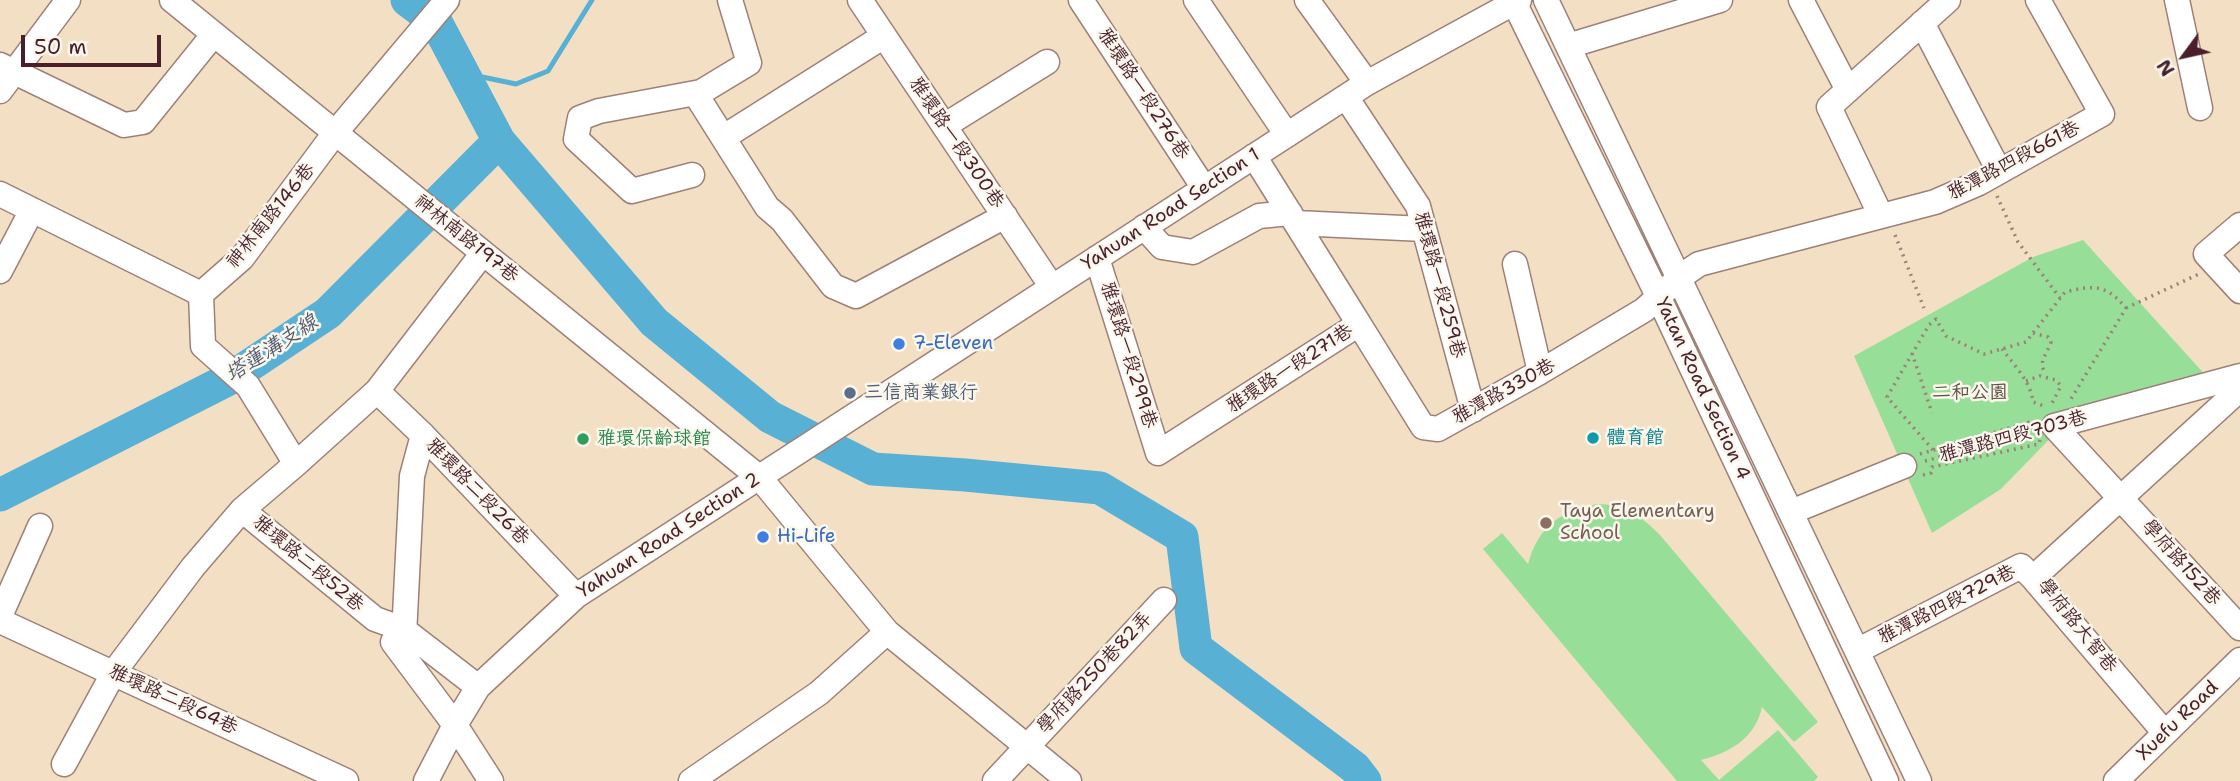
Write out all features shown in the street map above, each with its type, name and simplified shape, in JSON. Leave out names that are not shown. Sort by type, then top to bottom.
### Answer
[{"type":"street","points":[[68,0],[5,76],[124,125],[143,122],[214,34]]},
{"type":"street","name":"神林南路197巷","points":[[172,0],[760,478],[887,632],[1069,781]]},
{"type":"street","name":"神林南路146巷","points":[[201,294],[243,258],[335,133],[447,0]]},
{"type":"street","points":[[692,175],[632,191],[576,139],[580,118],[599,111],[701,92],[749,62],[730,0]]},
{"type":"street","name":"雅環路一段300巷","points":[[860,0],[1052,287]]},
{"type":"street","name":"雅環路一段276巷","points":[[1081,0],[1204,188]]},
{"type":"street","points":[[1196,0],[1287,135]]},
{"type":"street","points":[[1307,0],[1367,83]]},
{"type":"street","name":"Yatan Road Section 4","points":[[1546,0],[1919,781]]},
{"type":"street","points":[[1568,46],[1720,0]]},
{"type":"street","points":[[1801,0],[1848,90]]},
{"type":"street","points":[[1884,216],[1829,107],[1948,0]]},
{"type":"street","name":"雅潭路四段661巷","points":[[1680,277],[1699,264],[1935,202],[1994,174],[2102,114],[2038,0]]},
{"type":"street","points":[[2176,0],[2200,108]]},
{"type":"street","name":"Yahuan Road Section 1","points":[[831,431],[1367,83],[1515,1]]},
{"type":"street","name":"Yatan Road Section 4","points":[[1515,1],[1658,296],[1886,781]]},
{"type":"street","points":[[1922,23],[1994,174]]},
{"type":"street","points":[[724,137],[884,36]]},
{"type":"street","points":[[944,126],[1047,62]]},
{"type":"street","points":[[695,93],[767,207],[782,220],[833,286],[856,296],[1005,216]]},
{"type":"street","name":"雅環路一段259巷","points":[[1346,97],[1418,206],[1473,410]]},
{"type":"street","name":"雅環路一段271巷","points":[[1158,453],[1359,324],[1254,156]]},
{"type":"street","points":[[0,194],[201,294],[203,346],[248,386],[296,464]]},
{"type":"street","points":[[0,271],[32,210]]},
{"type":"street","points":[[1144,227],[1162,247],[1193,252],[1259,216],[1424,229]]},
{"type":"street","points":[[2240,225],[2206,254],[2240,291]]},
{"type":"street","points":[[64,764],[114,672],[193,567],[242,510],[377,391],[483,253]]},
{"type":"street","name":"雅環路一段299巷","points":[[1097,258],[1158,453]]},
{"type":"street","points":[[1515,264],[1540,372]]},
{"type":"street","name":"雅潭路330巷","points":[[1359,324],[1423,427],[1438,429],[1644,310],[1680,277]]},
{"type":"street","name":"雅潭路四段703巷","points":[[2048,427],[2240,376]]},
{"type":"street","name":"學府路大智巷","points":[[2165,733],[2034,578],[2240,389]]},
{"type":"street","name":"雅環路二段26巷","points":[[377,391],[423,435],[576,596]]},
{"type":"street","points":[[2048,427],[2121,498]]},
{"type":"street","name":"Yahuan Road Section 2","points":[[426,781],[478,687],[576,596],[831,431]]},
{"type":"street","points":[[403,655],[412,475],[423,435]]},
{"type":"street","points":[[1791,512],[1911,464]]},
{"type":"street","name":"學府路152巷","points":[[2121,498],[2240,628]]},
{"type":"street","name":"雅環路二段52巷","points":[[242,510],[375,619],[455,725],[491,781]]},
{"type":"street","points":[[0,619],[40,526]]},
{"type":"street","name":"雅潭路四段729巷","points":[[1857,651],[2021,566],[2034,578]]},
{"type":"street","name":"學府路250巷82弄","points":[[995,781],[1164,600]]},
{"type":"street","name":"雅環路二段64巷","points":[[0,619],[346,781]]},
{"type":"street","name":"雅環路二段52巷","points":[[375,619],[403,629],[478,687]]},
{"type":"street","points":[[691,781],[819,693],[887,632]]},
{"type":"street","name":"Xuefu Road","points":[[2116,781],[2240,660]]},
{"type":"path","points":[[1994,174],[2018,242],[2060,298]]},
{"type":"path","points":[[1884,216],[1924,308]]},
{"type":"path","points":[[2071,400],[2126,308],[2217,266]]},
{"type":"path","points":[[1933,450],[1886,397],[1929,326],[1936,319],[1946,336],[1984,354],[2026,342],[2065,292],[2090,286],[2113,292],[2126,308]]},
{"type":"path","points":[[2033,333],[2048,337],[2051,342],[2042,360],[2042,368],[2047,376]]},
{"type":"path","points":[[2002,349],[2026,381],[2033,402],[2040,407],[2052,405],[2060,386],[2056,380],[2040,376],[2026,381]]},
{"type":"path","points":[[1912,353],[1932,413]]},
{"type":"path","points":[[2039,419],[2048,427],[2039,444],[1931,467],[1931,473],[1923,476],[1911,464],[1916,456],[1933,450],[2039,419]]},
{"type":"path","name":"雅潭路四段703巷","points":[[1911,464],[2048,427]]},
{"type":"green space","name":"二和公園","points":[[2083,240],[2209,379],[2071,417],[2001,489],[1932,533],[1854,356],[2033,257]]},
{"type":"green space","points":[[1597,504],[1616,506],[1632,512],[1660,535],[1818,722],[1794,742],[1762,707],[1753,728],[1739,743],[1731,749],[1701,760],[1719,780],[1778,730],[1818,777],[1814,781],[1677,781],[1483,549],[1502,533],[1528,564],[1538,540],[1552,523],[1572,511]]},
{"type":"waterway","points":[[407,0],[436,22],[499,141],[654,322],[770,417],[873,469],[1100,488],[1182,537],[1196,648],[1355,768],[1365,781]]},
{"type":"waterway","points":[[463,73],[516,84],[548,71],[592,0]]},
{"type":"waterway","name":"塔蓮溝支線","points":[[0,495],[229,379],[328,313],[499,141]]},
{"type":"place","name":"7-Eleven","points":[[899,344]]},
{"type":"place","name":"三信商業銀行","points":[[850,393]]},
{"type":"place","name":"體育館","points":[[1593,438]]},
{"type":"place","name":"雅環保齡球館","points":[[583,439]]},
{"type":"place","name":"Taya Elementary School","points":[[1546,523]]},
{"type":"place","name":"Hi-Life","points":[[763,537]]}]
